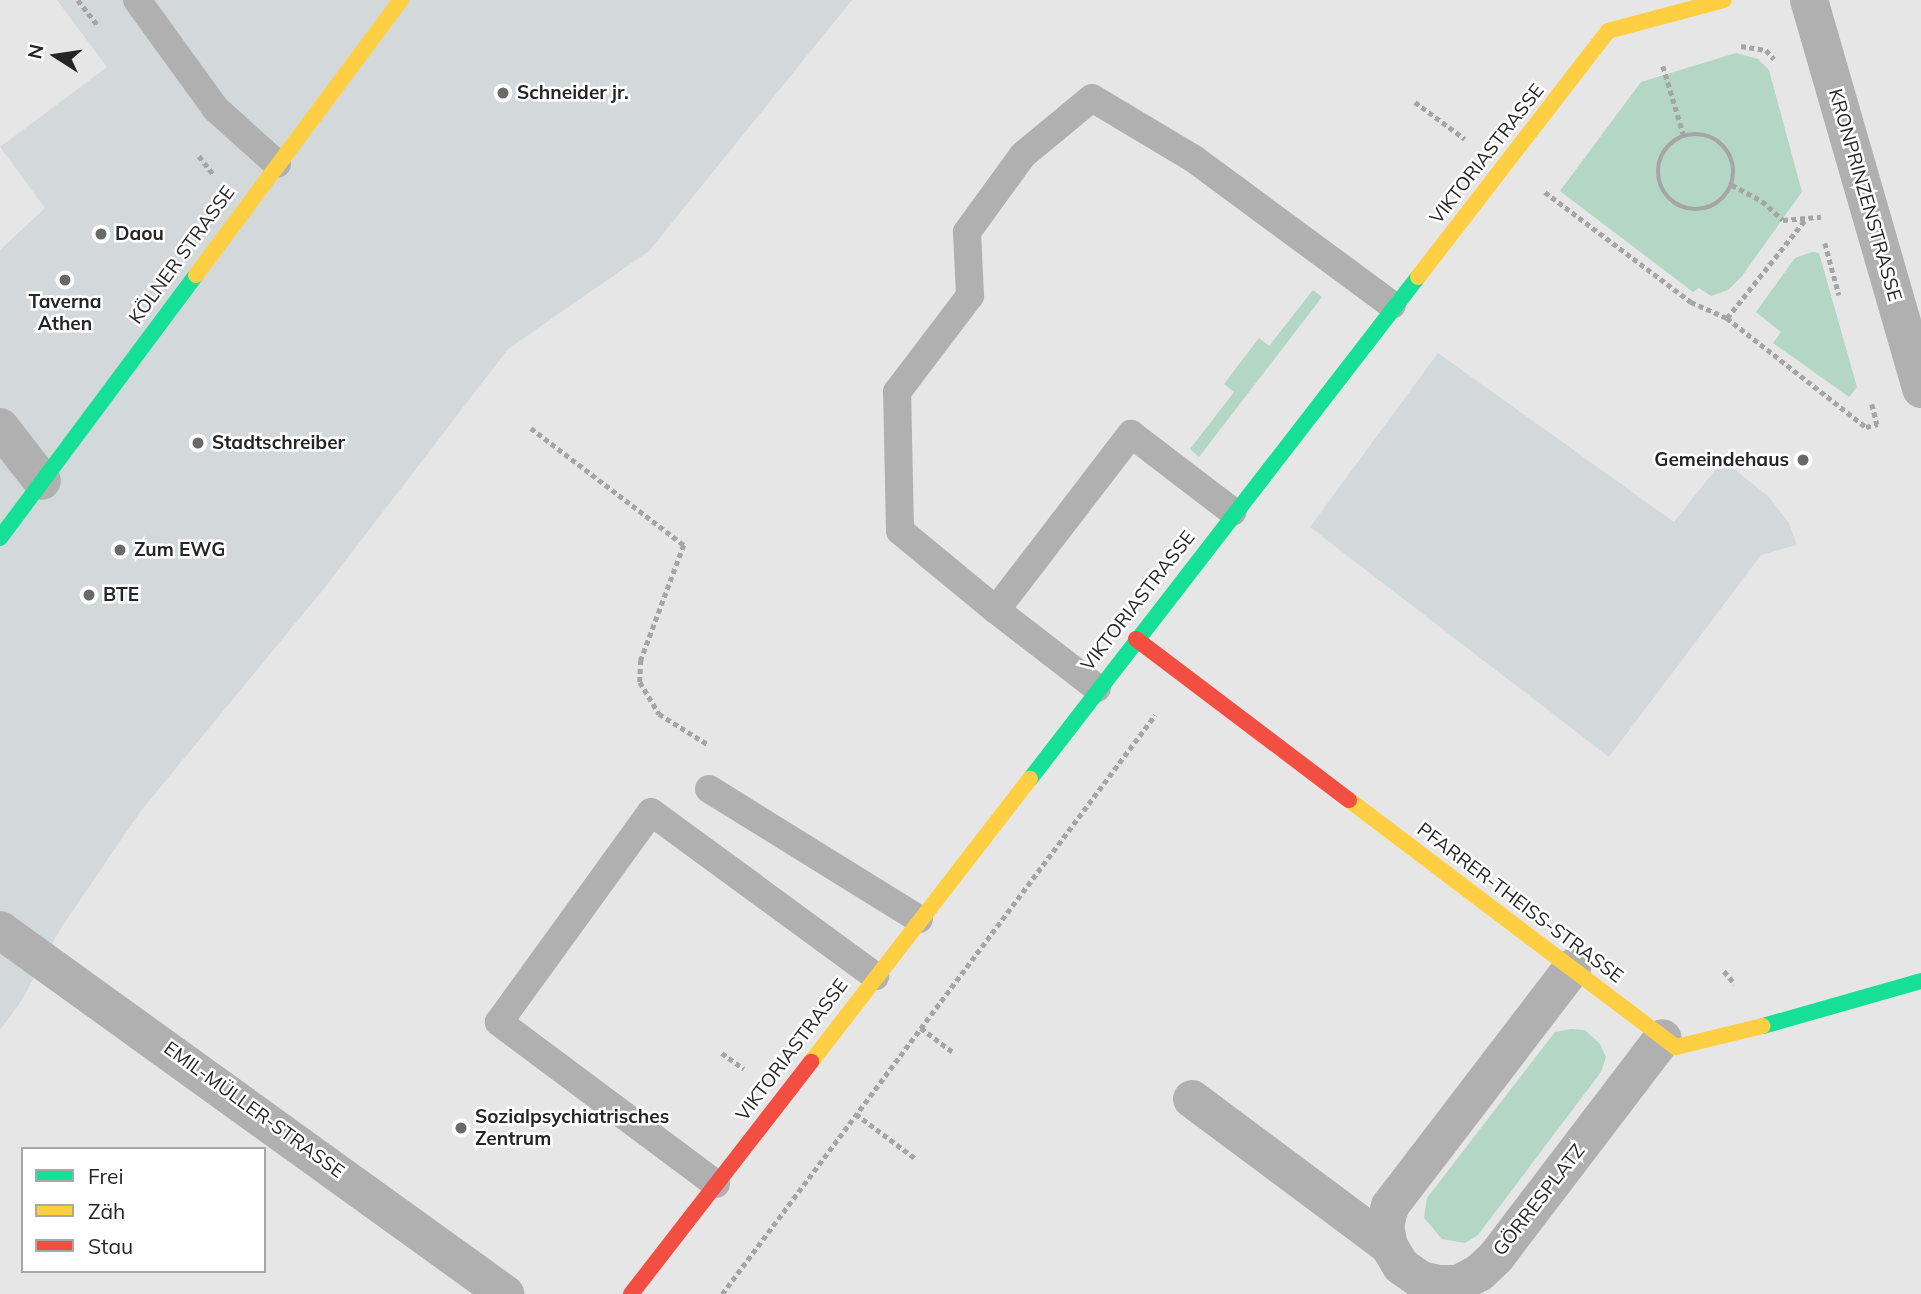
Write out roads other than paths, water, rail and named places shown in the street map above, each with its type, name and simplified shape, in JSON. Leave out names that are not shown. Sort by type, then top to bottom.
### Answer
[{"type":"street","name":"KÖLNER STRASSE","points":[[0,538],[401,0]]},
{"type":"street","name":"VIKTORIASTRASSE","points":[[631,1294],[1392,305],[1509,162],[1608,31],[1724,0]]},
{"type":"street","name":"KRONPRINZENSTRASSE","points":[[1809,0],[1921,389]]},
{"type":"street","points":[[0,427],[41,481]]},
{"type":"street","name":"PFARRER-THEISS-STRASSE","points":[[1136,639],[1676,1047],[1688,1047],[1921,981]]},
{"type":"street","name":"EMIL-MÜLLER-STRASSE","points":[[0,930],[505,1294]]},
{"type":"street","points":[[1389,1246],[1385,1226],[1390,1206],[1572,968]]},
{"type":"street","name":"GÖRRESPLATZ","points":[[1192,1099],[1389,1246],[1401,1266],[1422,1280],[1458,1284],[1479,1273],[1496,1257],[1662,1038]]},
{"type":"lane","points":[[137,0],[216,109],[277,164]]},
{"type":"lane","points":[[1097,688],[900,531],[897,392],[970,296],[968,232],[1023,155],[1092,98],[1194,159],[1392,305]]},
{"type":"lane","points":[[996,610],[1131,434],[1233,512]]},
{"type":"lane","points":[[709,789],[919,919]]},
{"type":"lane","points":[[716,1184],[499,1022],[651,812],[875,976]]},
{"type":"place","name":"Schneider jr.","points":[[503,93]]},
{"type":"place","name":"Daou","points":[[101,234]]},
{"type":"place","name":"Taverna Athen","points":[[65,280]]},
{"type":"place","name":"Stadtschreiber","points":[[198,443]]},
{"type":"place","name":"Gemeindehaus","points":[[1803,460]]},
{"type":"place","name":"Zum EWG","points":[[120,550]]},
{"type":"place","name":"BTE","points":[[89,595]]},
{"type":"place","name":"Sozialpsychiatrisches Zentrum","points":[[461,1128]]}]
